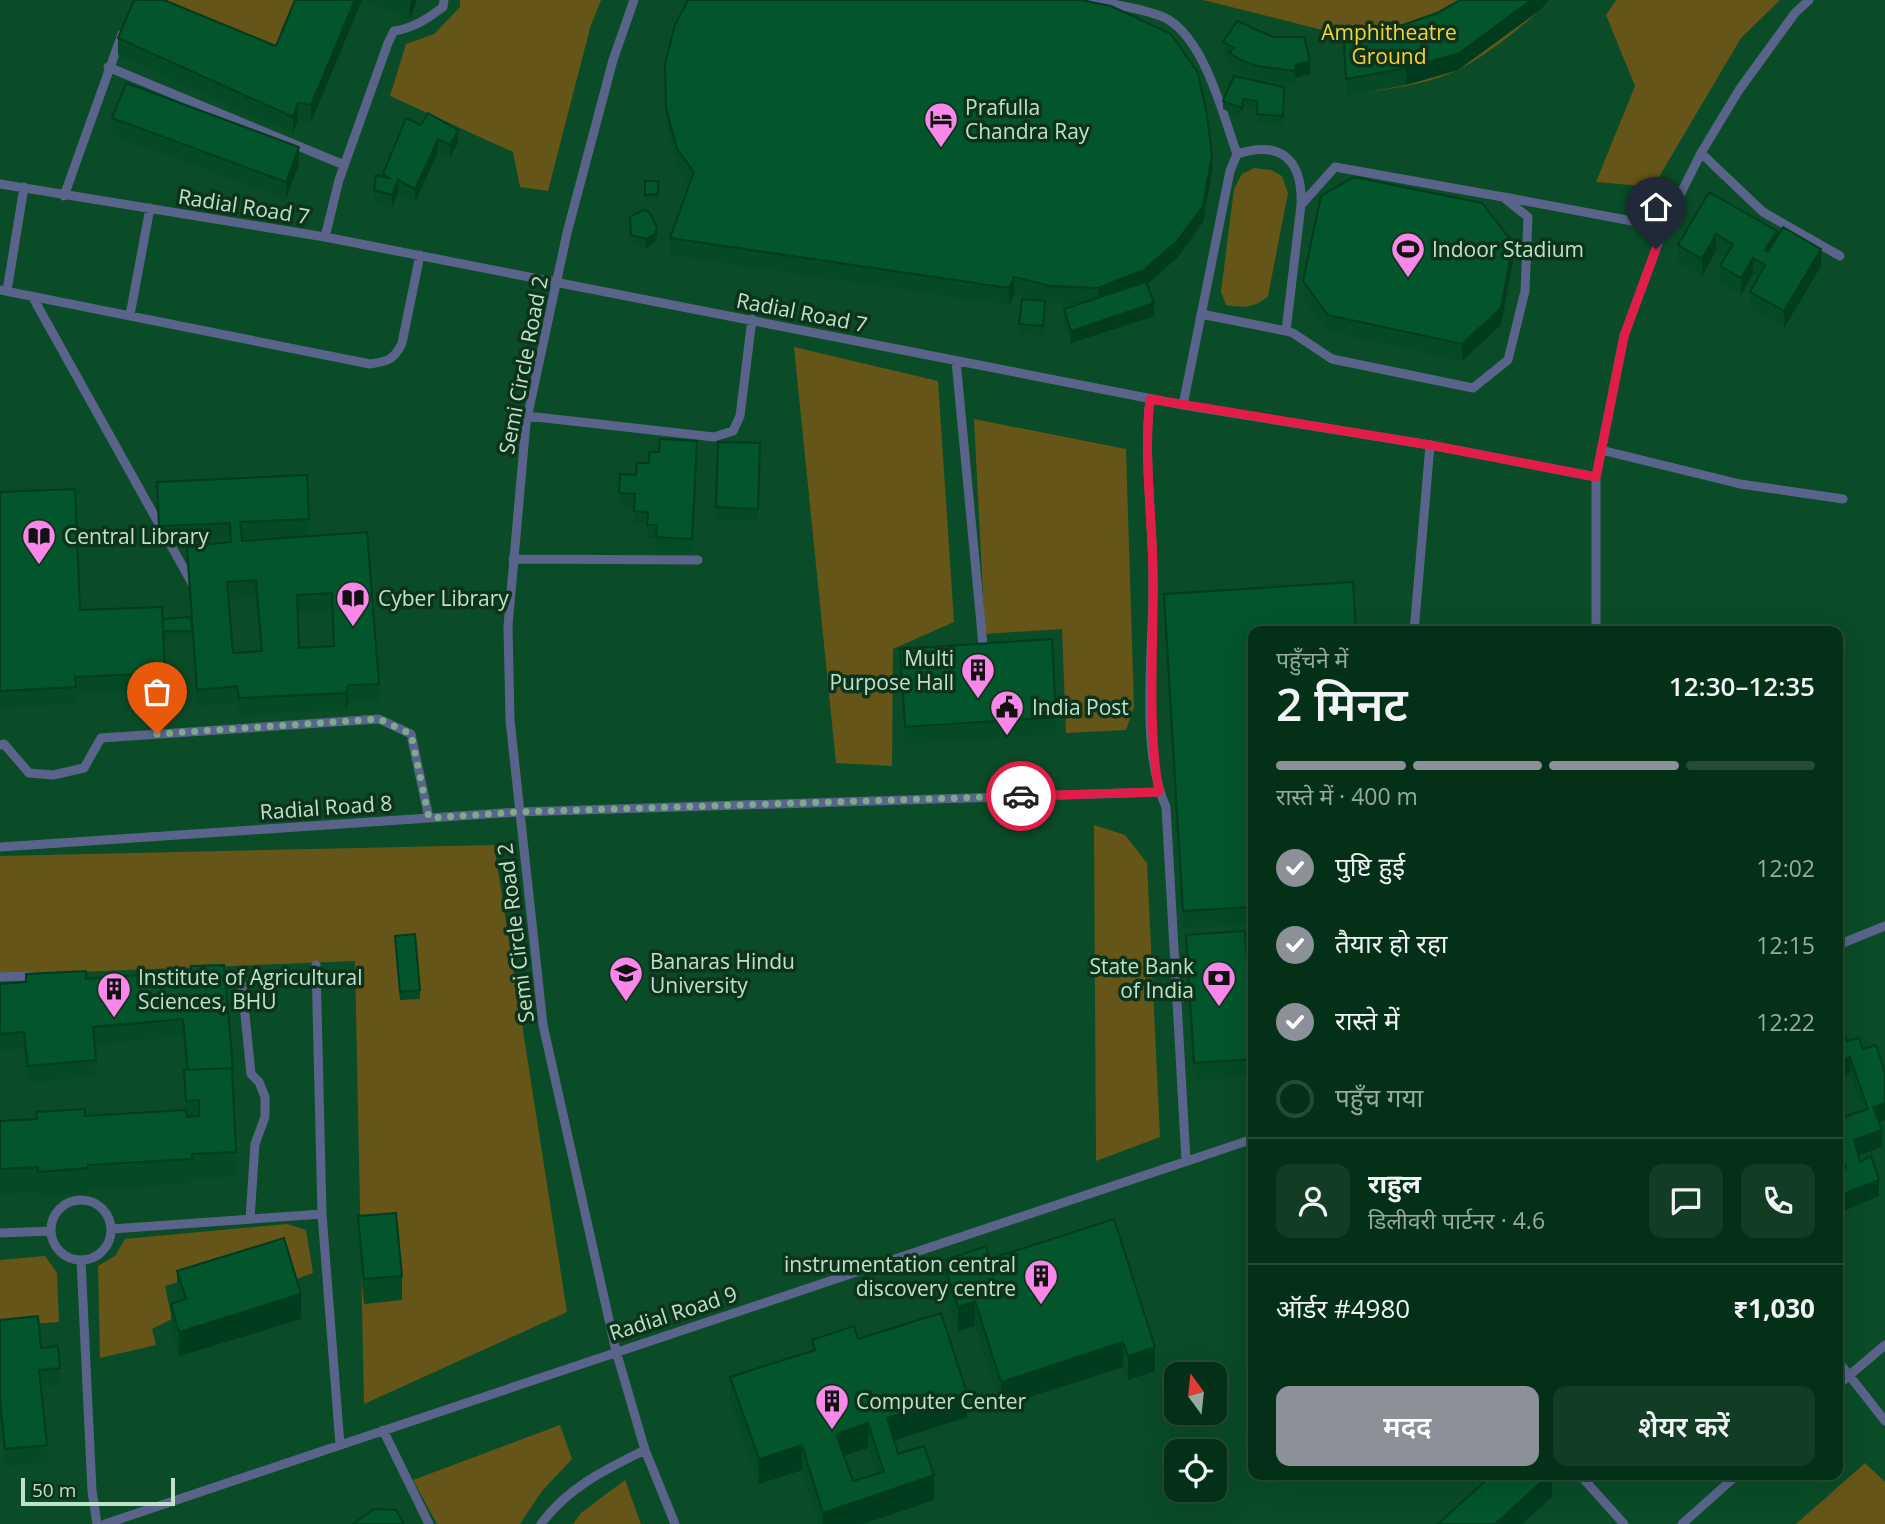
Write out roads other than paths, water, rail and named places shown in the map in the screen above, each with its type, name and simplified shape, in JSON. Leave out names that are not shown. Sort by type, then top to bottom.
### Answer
[{"type":"lane","points":[[325,237],[344,165],[394,31],[411,28],[427,19],[443,7],[444,0]]},
{"type":"lane","name":"Semi Circle Road 2","points":[[634,0],[613,60],[556,284],[527,416],[508,626],[509,706],[543,1025],[616,1351],[645,1450],[675,1524]]},
{"type":"lane","points":[[1093,0],[1164,17],[1185,36],[1204,63],[1237,154],[1230,171],[1183,405]]},
{"type":"lane","points":[[1596,626],[1596,477],[1624,336],[1664,228],[1701,153],[1738,90],[1795,13],[1809,0]]},
{"type":"lane","points":[[64,196],[98,108],[108,67],[126,22]]},
{"type":"lane","points":[[108,67],[344,165]]},
{"type":"lane","points":[[1237,154],[1257,148],[1283,153],[1296,168],[1301,187],[1301,205],[1286,331]]},
{"type":"lane","points":[[1701,153],[1763,212],[1840,256]]},
{"type":"lane","points":[[1301,205],[1335,167],[1664,228]]},
{"type":"lane","name":"Radial Road 7","points":[[0,184],[325,237],[1150,399],[1430,445],[1596,477]]},
{"type":"lane","points":[[24,187],[4,290],[370,363],[386,362],[397,355],[402,343],[420,255]]},
{"type":"lane","points":[[1201,314],[1286,331],[1332,359],[1473,388],[1507,360],[1525,291],[1528,217],[1503,197]]},
{"type":"lane","points":[[130,315],[150,208]]},
{"type":"lane","points":[[32,296],[195,589]]},
{"type":"lane","points":[[527,416],[714,438],[733,431],[740,416],[752,319]]},
{"type":"lane","points":[[956,361],[983,645]]},
{"type":"lane","points":[[1150,399],[1146,434],[1153,578],[1152,749],[1159,792],[1166,807],[1186,1161]]},
{"type":"lane","points":[[1415,626],[1430,445]]},
{"type":"lane","points":[[1601,450],[1740,484],[1843,499]]},
{"type":"lane","points":[[513,559],[698,560]]},
{"type":"lane","points":[[0,745],[4,744],[29,773],[53,775],[84,768],[101,738],[379,719],[411,734],[429,818]]},
{"type":"lane","name":"Radial Road 8","points":[[0,847],[519,812],[1159,792]]},
{"type":"lane","points":[[1843,943],[1885,926]]},
{"type":"lane","points":[[1227,940],[1248,938]]},
{"type":"lane","points":[[1174,944],[1187,943]]},
{"type":"lane","points":[[316,965],[322,1214],[340,1445]]},
{"type":"lane","points":[[0,977],[31,976]]},
{"type":"lane","points":[[242,985],[251,1074],[260,1082],[265,1097],[265,1117],[256,1144],[250,1219]]},
{"type":"lane","name":"Radial Road 9","points":[[105,1524],[1248,1141]]},
{"type":"lane","points":[[82,1200],[101,1207],[108,1215],[112,1229],[108,1245],[100,1253],[81,1260],[63,1255],[52,1240],[51,1231],[52,1221],[62,1206],[82,1200]]},
{"type":"lane","points":[[112,1229],[322,1214]]},
{"type":"lane","points":[[0,1233],[51,1231]]},
{"type":"lane","points":[[81,1260],[92,1491],[97,1524]]},
{"type":"lane","points":[[1843,1381],[1885,1345]]},
{"type":"lane","points":[[1843,1370],[1885,1421]]},
{"type":"lane","points":[[383,1430],[429,1524]]},
{"type":"lane","points":[[541,1524],[555,1505],[597,1474],[645,1450]]},
{"type":"lane","points":[[1584,1480],[1624,1524]]},
{"type":"lane","points":[[1682,1524],[1731,1480]]},
{"type":"place","name":"Prafulla Chandra Ray","points":[[941,149]]},
{"type":"place","name":"Indoor Stadium","points":[[1408,279]]},
{"type":"place","name":"Central Library","points":[[39,566]]},
{"type":"place","name":"Cyber Library","points":[[353,628]]},
{"type":"place","name":"Multi Purpose Hall","points":[[978,700]]},
{"type":"place","name":"India Post","points":[[1007,737]]},
{"type":"place","name":"Banaras Hindu University","points":[[626,1003]]},
{"type":"place","name":"State Bank of India","points":[[1219,1008]]},
{"type":"place","name":"Institute of Agricultural Sciences, BHU","points":[[114,1019]]},
{"type":"place","name":"instrumentation central discovery centre","points":[[1041,1306]]},
{"type":"place","name":"Computer Center","points":[[832,1431]]},
{"type":"park label","name":"Amphitheatre Ground","points":[[1389,44]]}]
